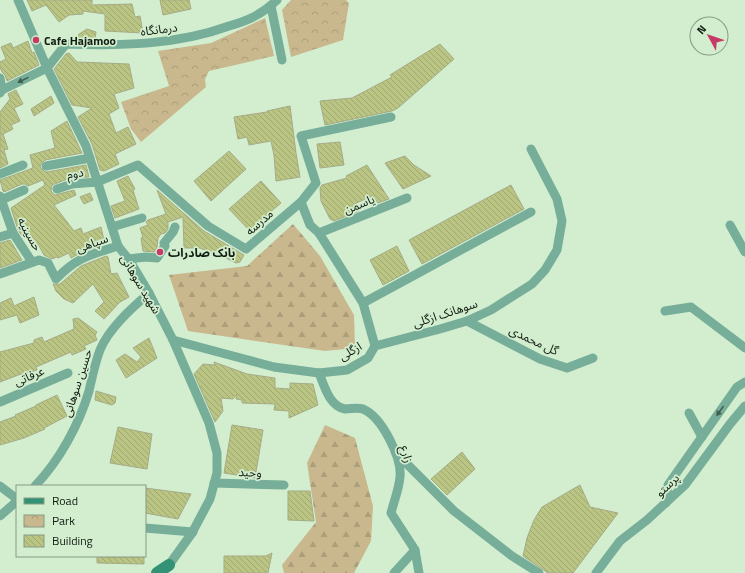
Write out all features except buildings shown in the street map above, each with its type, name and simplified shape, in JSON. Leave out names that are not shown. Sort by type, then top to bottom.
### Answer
[{"type":"main road","name":"شهید سوهانی","points":[[157,573],[168,569]]},
{"type":"street","name":"شهید سوهانی","points":[[18,0],[47,68],[86,146],[118,246],[149,293],[172,340],[209,424],[217,453],[217,473],[210,499],[193,532],[168,569]]},
{"type":"street","name":"درمانگاه","points":[[47,68],[66,44],[152,44],[209,34],[254,18],[274,3]]},
{"type":"street","points":[[274,3],[282,60]]},
{"type":"street","points":[[0,78],[1,91],[47,68]]},
{"type":"street","name":"مدرسه","points":[[97,182],[138,165],[208,226],[246,249],[301,202],[316,183],[301,136],[391,118]]},
{"type":"street","name":"سوهانک ازگلی","points":[[375,346],[467,321],[491,310],[532,284],[545,270],[557,250],[562,221],[557,199],[531,149]]},
{"type":"street","points":[[46,166],[90,158]]},
{"type":"street","points":[[0,174],[23,165]]},
{"type":"street","name":"دوم","points":[[57,189],[72,184],[97,182]]},
{"type":"street","points":[[1,198],[24,190]]},
{"type":"street","name":"حسینیه","points":[[1,198],[13,233],[32,262]]},
{"type":"street","name":"یاسمن","points":[[319,233],[407,198]]},
{"type":"street","name":"ازگلی","points":[[172,340],[274,368],[319,373],[347,370],[368,358],[375,346],[363,303],[319,233],[310,225],[301,202]]},
{"type":"street","points":[[363,303],[531,212]]},
{"type":"street","points":[[112,227],[142,218]]},
{"type":"street","points":[[730,225],[745,252]]},
{"type":"street","points":[[128,259],[157,258],[166,246],[164,243],[175,227]]},
{"type":"street","points":[[0,237],[13,233]]},
{"type":"street","name":"سپاهی","points":[[56,279],[67,267],[82,258],[118,246]]},
{"type":"street","name":"حسینیه","points":[[0,274],[39,260],[48,263],[56,279]]},
{"type":"street","name":"حسین سوهانی","points":[[36,485],[69,439],[81,415],[100,349],[112,331],[131,309],[149,293]]},
{"type":"street","points":[[665,311],[690,307],[745,348]]},
{"type":"street","name":"گل محمدی","points":[[467,321],[540,359],[567,368],[593,358]]},
{"type":"street","name":"عرفاتی","points":[[0,402],[68,373]]},
{"type":"street","name":"زارع","points":[[319,373],[326,393],[333,402],[343,408],[363,409],[375,417],[396,453],[400,476],[391,513],[415,550],[419,573]]},
{"type":"street","points":[[666,503],[668,485],[737,387],[745,382]]},
{"type":"street","name":"پرستو","points":[[596,573],[620,541],[647,520],[685,485],[745,406]]},
{"type":"street","points":[[689,413],[702,437]]},
{"type":"street","points":[[396,453],[454,511],[512,556],[539,573]]},
{"type":"street","name":"وحید","points":[[214,483],[284,485]]},
{"type":"street","points":[[0,486],[16,499]]},
{"type":"street","points":[[0,516],[16,501]]},
{"type":"street","points":[[146,528],[193,532]]},
{"type":"street","points":[[394,573],[415,550]]},
{"type":"green space","points":[[291,0],[346,0],[349,3],[343,40],[291,57],[282,10]]},
{"type":"green space","points":[[265,18],[274,56],[209,71],[205,79],[206,87],[141,142],[131,129],[121,102],[169,86],[158,51],[211,43]]},
{"type":"green space","points":[[293,224],[320,256],[354,315],[355,348],[325,351],[188,331],[169,275],[247,266]]},
{"type":"green space","points":[[325,425],[355,438],[373,506],[371,541],[354,573],[284,573],[282,565],[316,522],[307,463]]},
{"type":"place","name":"Cafe Hajamoo","points":[[36,40]]},
{"type":"place","name":"بانک صادرات","points":[[160,252]]}]
